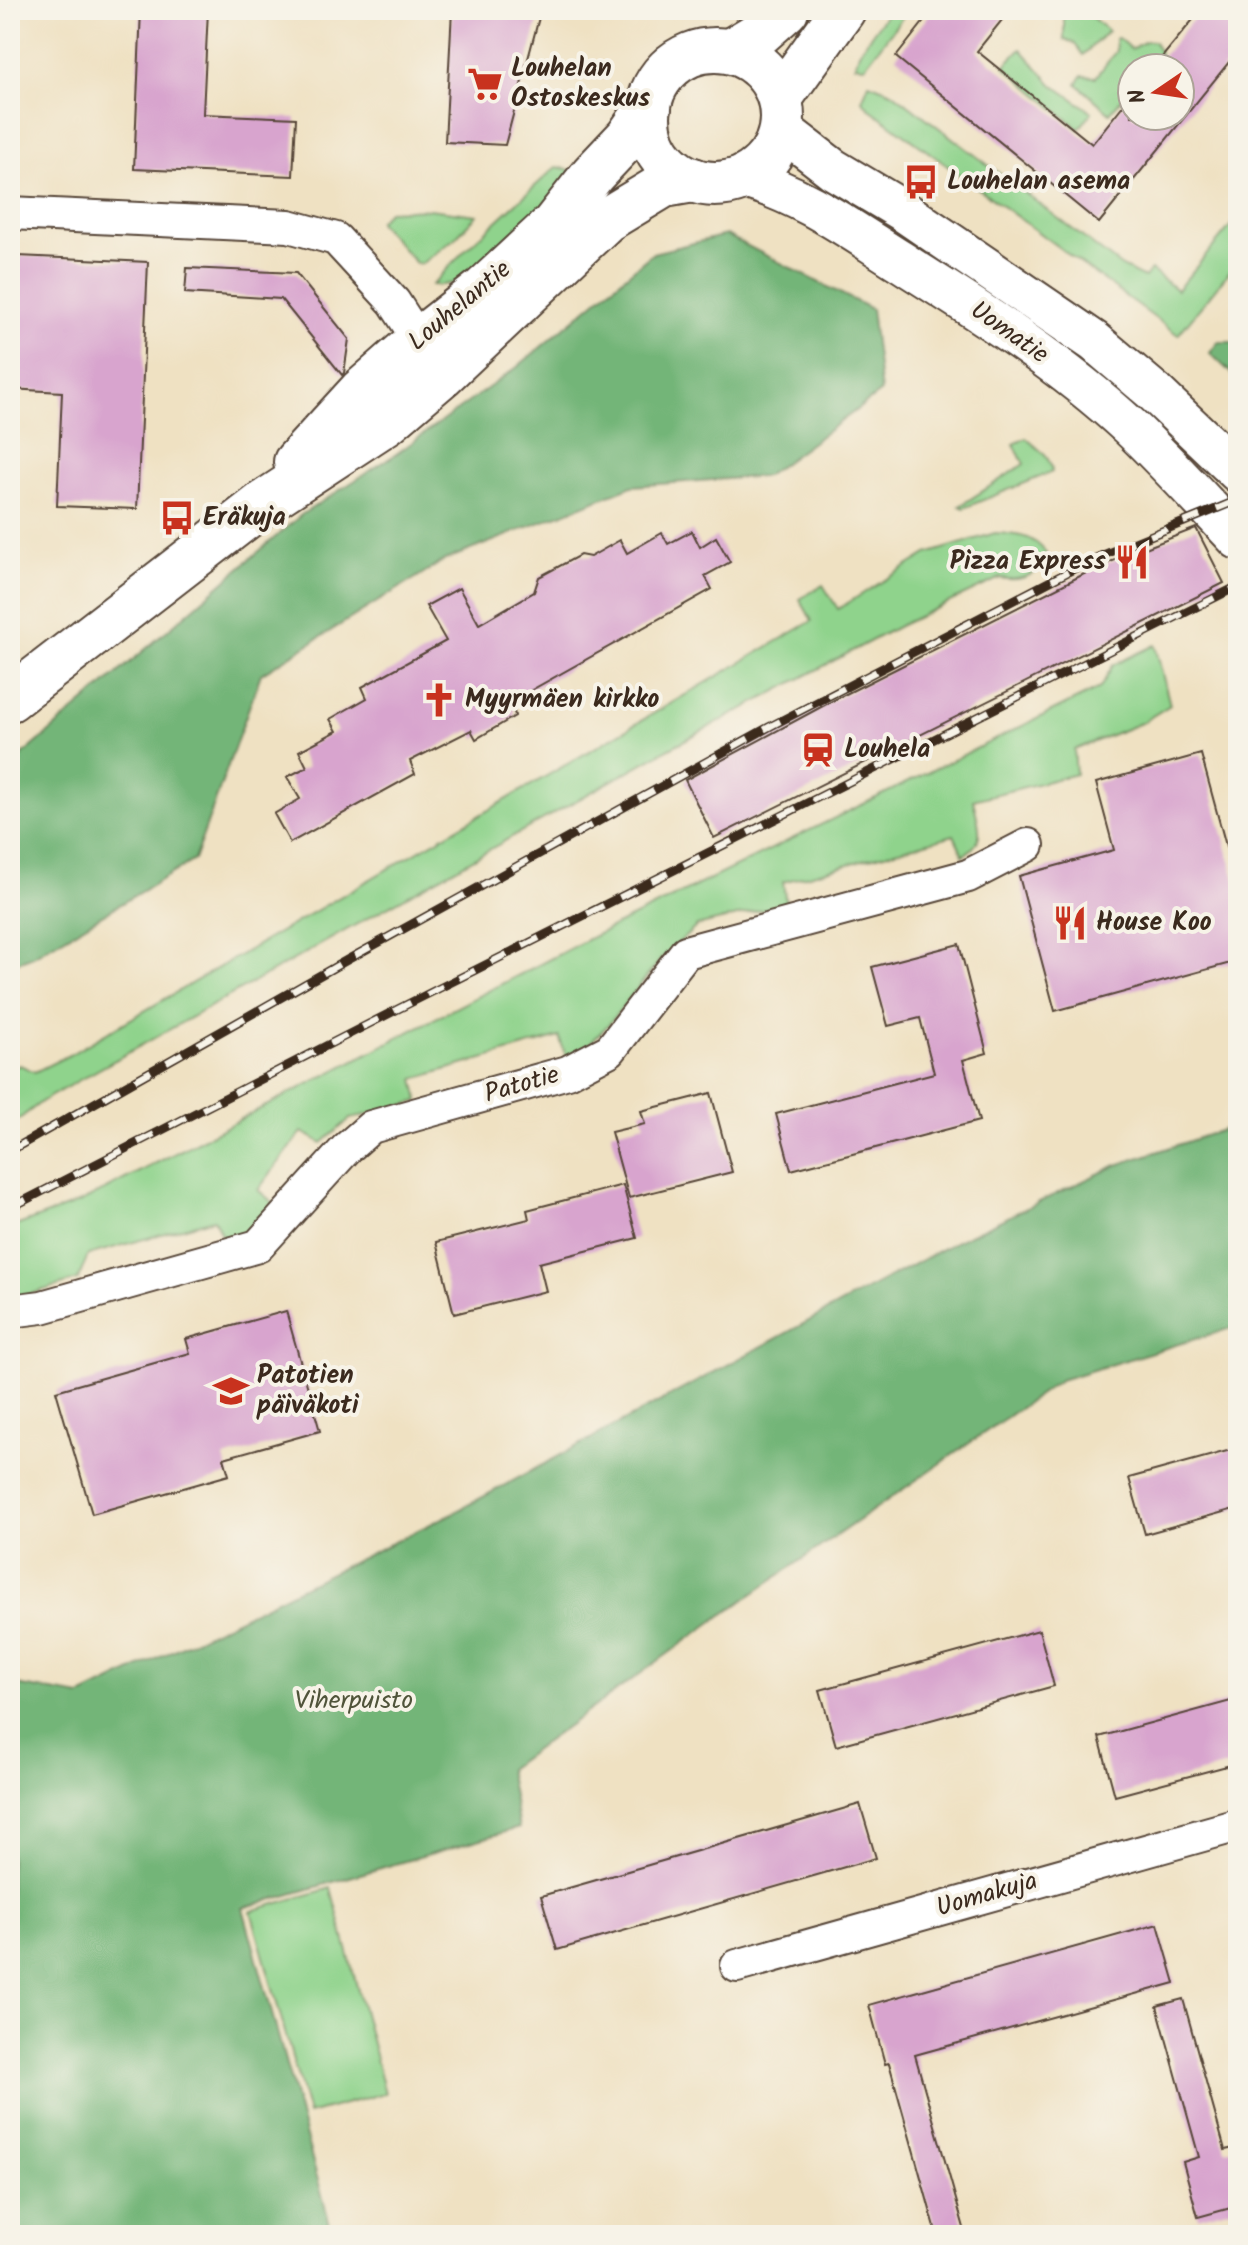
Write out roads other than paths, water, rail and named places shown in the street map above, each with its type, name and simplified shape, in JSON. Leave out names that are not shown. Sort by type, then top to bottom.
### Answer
[{"type":"main road","points":[[730,51],[760,33],[786,10]]},
{"type":"main road","points":[[781,114],[763,70],[746,57],[730,51],[709,50],[689,55],[673,64],[658,81],[649,107],[649,129],[658,152],[670,167],[693,180],[716,184],[743,178],[770,156],[781,114],[843,10]]},
{"type":"main road","name":"Louhelantie","points":[[265,502],[361,391],[484,289],[553,225],[593,174],[628,137],[649,107]]},
{"type":"main road","name":"Louhelantie","points":[[10,699],[265,502],[387,422],[442,375],[620,209],[664,185],[693,180]]},
{"type":"street","name":"Uomatie","points":[[781,114],[833,169],[900,209],[1095,342],[1153,391],[1238,472]]},
{"type":"street","name":"Uomatie","points":[[743,178],[770,185],[811,204],[994,321],[1068,375],[1127,424],[1238,539]]},
{"type":"street","points":[[10,213],[289,226],[336,239],[394,302],[442,375]]},
{"type":"street","name":"Patotie","points":[[10,1311],[42,1307],[258,1246],[346,1149],[371,1127],[568,1072],[610,1050],[686,952],[968,876],[1028,845]]},
{"type":"street","name":"Uomakuja","points":[[737,1966],[1238,1825]]},
{"type":"railway","points":[[10,1151],[769,727],[1091,560],[1238,500]]},
{"type":"railway","points":[[10,1208],[1238,586]]},
{"type":"place","name":"Louhelan Ostoskeskus","points":[[485,84]]},
{"type":"place","name":"Louhelan asema","points":[[921,182]]},
{"type":"place","name":"Eräkuja","points":[[177,518]]},
{"type":"place","name":"Pizza Express","points":[[1132,562]]},
{"type":"place","name":"Myyrmäen kirkko","points":[[439,700]]},
{"type":"place","name":"Louhela","points":[[818,750]]},
{"type":"place","name":"House Koo","points":[[1070,923]]},
{"type":"place","name":"Patotien päiväkoti","points":[[231,1391]]},
{"type":"park label","name":"Viherpuisto","points":[[354,1701]]}]
